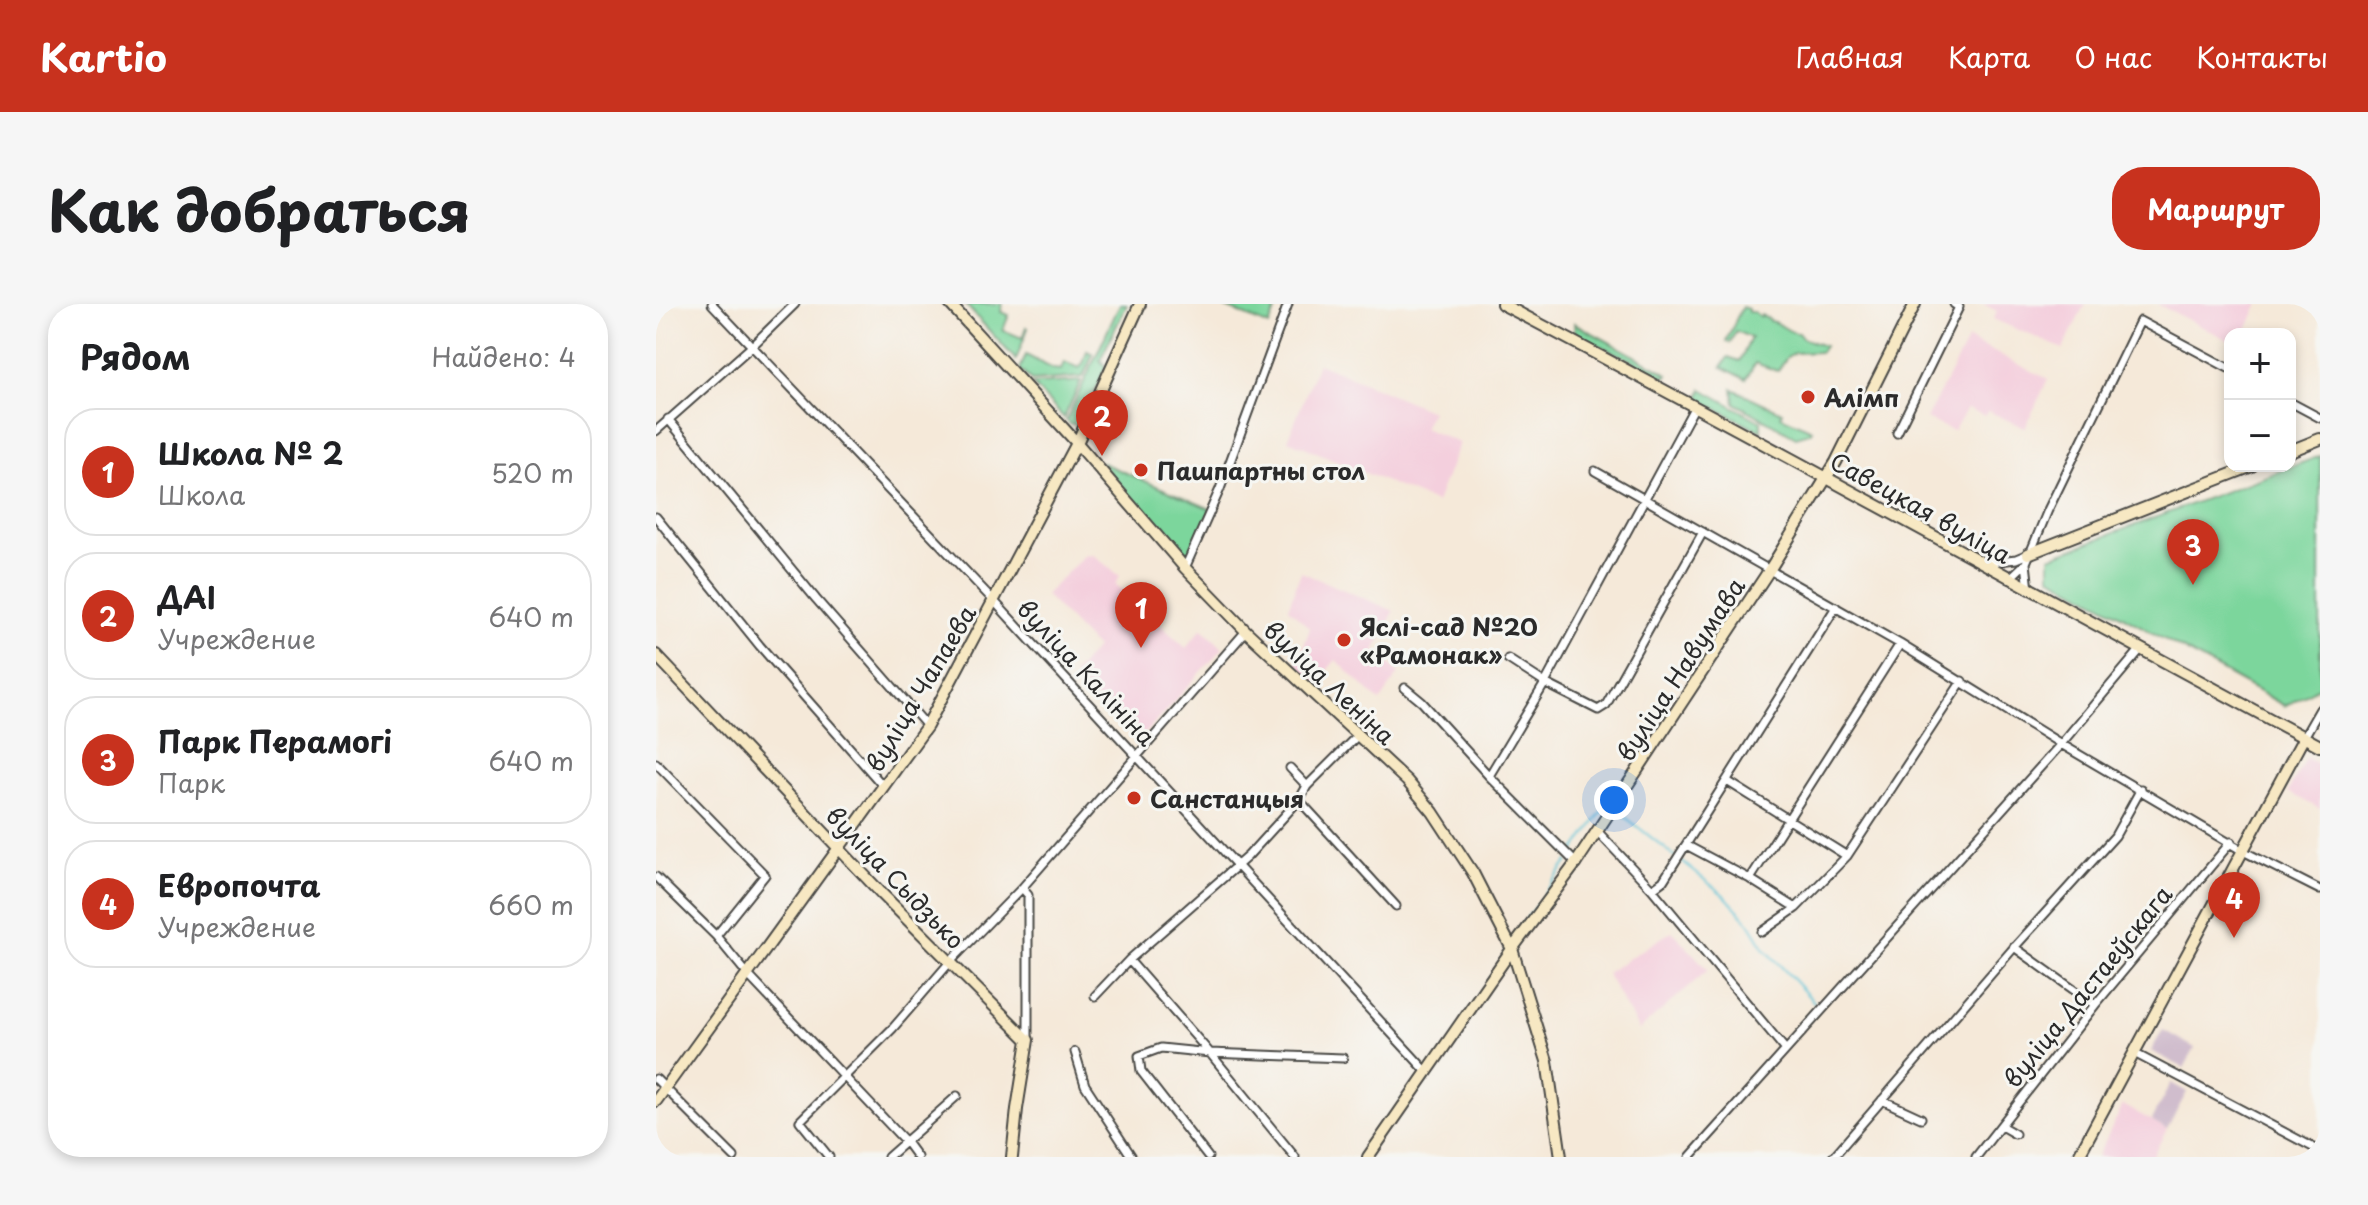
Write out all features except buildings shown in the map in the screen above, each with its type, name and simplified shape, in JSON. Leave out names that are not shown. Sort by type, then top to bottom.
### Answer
[{"type":"street","name":"вуліца Калініна","points":[[712,304],[994,601],[1427,1072]]},
{"type":"street","points":[[656,431],[795,304]]},
{"type":"street","name":"вуліца Леніна","points":[[950,304],[1077,443],[1185,568],[1246,631],[1407,781],[1433,812],[1473,873],[1512,949],[1547,1061],[1561,1157]]},
{"type":"street","name":"вуліца Чапаева","points":[[656,1101],[927,726],[1077,443],[1140,304]]},
{"type":"street","points":[[1185,568],[1220,489],[1288,304]]},
{"type":"street","name":"Савецкая вуліца","points":[[1502,304],[2320,746]]},
{"type":"street","name":"вуліца Навумава","points":[[1368,1157],[1512,949],[1576,863],[1770,569],[1827,477],[1915,304]]},
{"type":"street","points":[[1897,433],[1959,307],[1954,304]]},
{"type":"street","points":[[2009,579],[2027,558],[2140,321],[2224,366]]},
{"type":"street","points":[[2296,405],[2320,418]]},
{"type":"street","points":[[1489,776],[1545,683],[1695,406]]},
{"type":"street","points":[[668,419],[816,599],[927,726]]},
{"type":"street","points":[[2296,449],[2320,439]]},
{"type":"street","points":[[1595,471],[1900,644],[2061,744],[2243,851],[2320,890]]},
{"type":"street","points":[[1982,564],[2027,558],[2237,472]]},
{"type":"street","points":[[656,517],[760,646],[884,788]]},
{"type":"street","points":[[1508,659],[1545,683],[1598,710],[1606,705],[1703,532]]},
{"type":"street","points":[[2027,558],[2029,590]]},
{"type":"street","points":[[2009,579],[2016,559]]},
{"type":"street","points":[[1652,889],[1663,881],[1836,607]]},
{"type":"street","points":[[829,1157],[800,1121],[893,1028],[950,962],[1022,888],[1246,631]]},
{"type":"street","points":[[1750,879],[1900,644]]},
{"type":"street","points":[[1690,1157],[2061,744],[2140,650]]},
{"type":"street","name":"вуліца Сыдзько","points":[[656,655],[1028,1040]]},
{"type":"street","points":[[1762,932],[1796,908],[1847,856],[1962,681]]},
{"type":"street","points":[[1405,688],[1576,863]]},
{"type":"street","name":"вуліца Дастаеўскага","points":[[2078,1157],[2320,709]]},
{"type":"street","points":[[1095,996],[1129,960],[1248,856],[1299,800],[1307,786],[1357,736]]},
{"type":"street","points":[[656,763],[765,875],[716,936]]},
{"type":"street","points":[[1290,768],[1307,786]]},
{"type":"street","points":[[1727,781],[1847,856]]},
{"type":"street","points":[[1833,1157],[2014,947],[2115,836],[2141,789]]},
{"type":"street","points":[[1299,800],[1396,906]]},
{"type":"street","points":[[1597,831],[1652,889],[1785,1049]]},
{"type":"street","name":"вуліца Дастаеўскага","points":[[1976,1157],[2095,1005],[2231,842]]},
{"type":"street","points":[[1686,845],[1796,908]]},
{"type":"street","points":[[656,877],[716,936],[749,976],[917,1157]]},
{"type":"street","points":[[1012,1157],[1028,1040],[1028,895],[1022,888]]},
{"type":"street","points":[[2014,947],[2095,1005]]},
{"type":"street","points":[[1129,960],[1295,1157]]},
{"type":"street","points":[[1208,1157],[1141,1071],[1139,1056],[1161,1048],[1343,1058]]},
{"type":"street","points":[[1075,1052],[1085,1085],[1132,1157]]},
{"type":"street","points":[[2134,1053],[2320,1151]]},
{"type":"street","points":[[656,1079],[734,1157]]},
{"type":"street","points":[[888,1157],[957,1096]]},
{"type":"street","points":[[1882,1100],[1921,1118]]},
{"type":"street","points":[[2001,1126],[2015,1134]]},
{"type":"shaded area","points":[[1983,304],[2085,304],[2063,349],[1993,319],[1997,311]]},
{"type":"shaded area","points":[[2157,304],[2259,304],[2248,328],[2224,328],[2224,338]]},
{"type":"shaded area","points":[[1968,339],[2048,379],[2025,428],[1988,411],[1985,416],[1967,408],[1953,431],[1926,419]]},
{"type":"shaded area","points":[[1318,363],[1431,411],[1423,428],[1459,443],[1436,503],[1288,440]]},
{"type":"shaded area","points":[[1085,555],[1093,555],[1120,576],[1115,584],[1186,648],[1202,628],[1223,648],[1137,742],[1073,675],[1096,648],[1045,595]]},
{"type":"shaded area","name":"Яслі-сад №20 «Рамонак»","points":[[1301,572],[1394,611],[1375,651],[1399,673],[1380,702],[1336,660],[1316,683],[1296,663],[1310,628],[1288,608]]},
{"type":"shaded area","points":[[2306,758],[2320,765],[2320,809],[2288,792]]},
{"type":"shaded area","points":[[1672,931],[1708,970],[1639,1030],[1606,973]]},
{"type":"shaded area","points":[[2163,1030],[2195,1048],[2184,1068],[2151,1051]]},
{"type":"shaded area","points":[[2171,1083],[2187,1092],[2167,1129],[2151,1120]]},
{"type":"shaded area","points":[[2123,1105],[2167,1129],[2152,1157],[2097,1157]]},
{"type":"green space","points":[[965,304],[1002,304],[1001,312],[1009,315],[1003,330],[1022,338],[1028,328],[1016,360]]},
{"type":"green space","points":[[1120,304],[1127,304],[1100,360],[1106,367],[1079,425],[1070,424],[1066,421]]},
{"type":"green space","points":[[1217,304],[1278,304],[1269,326]]},
{"type":"green space","points":[[1742,307],[1824,346],[1820,352],[1794,353],[1787,357],[1778,371],[1755,363],[1746,379],[1722,367],[1728,357],[1740,361],[1751,338],[1736,331],[1730,343],[1726,341]]},
{"type":"green space","points":[[1574,323],[1667,376],[1660,379],[1635,362],[1575,334]]},
{"type":"green space","points":[[1087,351],[1093,354],[1083,377],[1031,381],[1020,369],[1026,355],[1053,369],[1061,370],[1064,362],[1079,368]]},
{"type":"green space","points":[[1081,381],[1064,418],[1032,384]]},
{"type":"green space","points":[[1702,389],[1761,422],[1761,431],[1703,402],[1699,398]]},
{"type":"green space","points":[[1733,389],[1812,430],[1796,437],[1735,403]]},
{"type":"green space","points":[[2320,456],[2320,686],[2285,706],[2050,576],[2050,557],[2277,472],[2296,472],[2296,465]]},
{"type":"green space","points":[[1100,462],[1211,509],[1188,562],[1183,557]]},
{"type":"waterway","points":[[1572,855],[1607,804],[1610,805]]},
{"type":"waterway","points":[[1615,809],[1676,857]]},
{"type":"waterway","points":[[1515,935],[1568,861]]},
{"type":"waterway","points":[[1681,861],[1725,896],[1748,921],[1765,949],[1814,1002]]},
{"type":"place","name":"Алімп","points":[[1808,397]]},
{"type":"place","name":"ДАІ","points":[[1102,456]]},
{"type":"place","name":"Пашпартны стол","points":[[1141,470]]},
{"type":"place","name":"Парк Перамогі","points":[[2193,585]]},
{"type":"place","name":"Яслі-сад №20 «Рамонак»","points":[[1344,640]]},
{"type":"place","name":"Школа № 2","points":[[1141,648]]},
{"type":"place","name":"Санстанцыя","points":[[1134,798]]},
{"type":"place","name":"Европочта","points":[[2234,938]]}]
